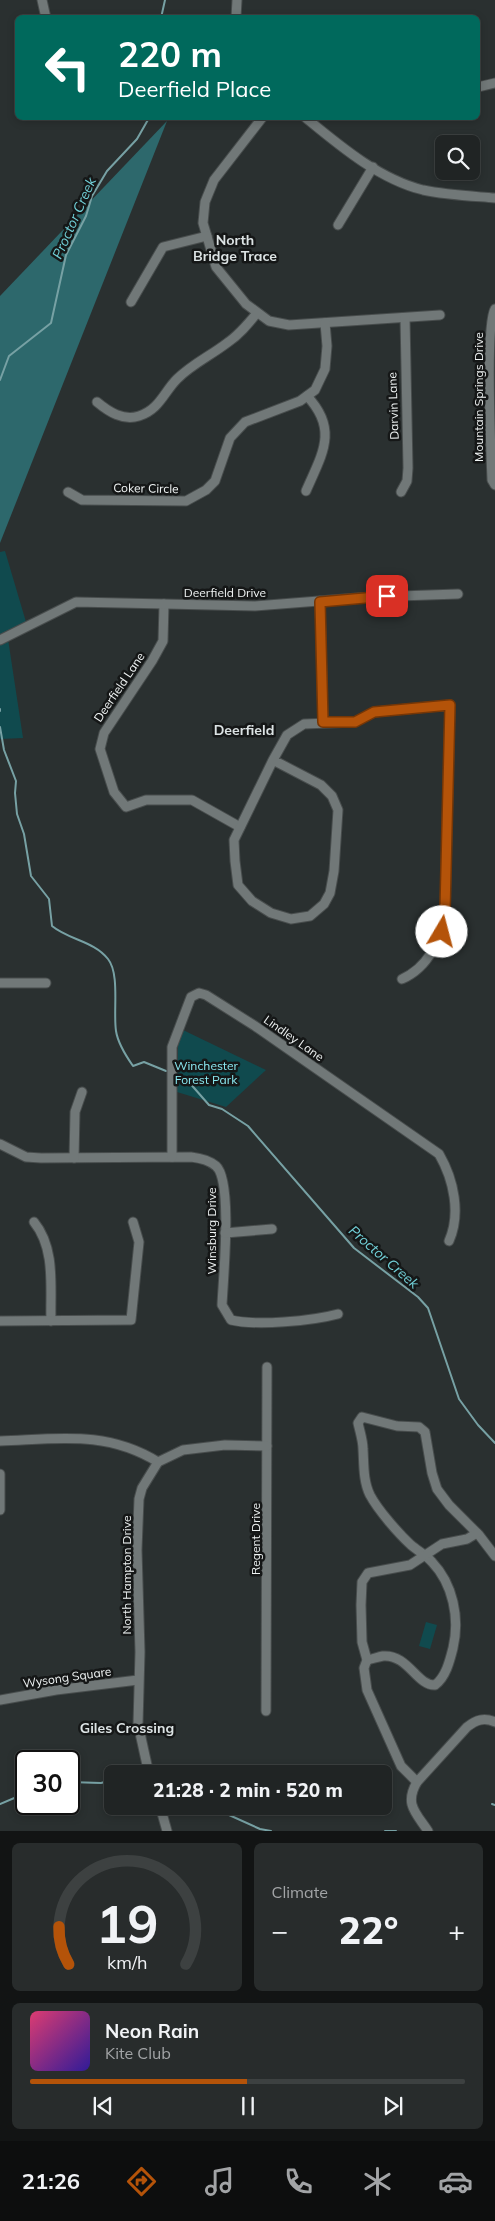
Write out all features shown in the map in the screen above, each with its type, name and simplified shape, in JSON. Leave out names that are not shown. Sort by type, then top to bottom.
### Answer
[{"type":"street","points":[[42,0],[45,15]]},
{"type":"street","points":[[236,15],[237,0]]},
{"type":"street","points":[[480,87],[495,84]]},
{"type":"street","points":[[260,120],[214,180],[205,202],[203,224],[216,267],[246,304],[270,321],[289,325],[440,315]]},
{"type":"street","points":[[309,120],[373,167],[399,182],[421,190],[450,195],[495,198]]},
{"type":"street","points":[[338,225],[373,167]]},
{"type":"street","points":[[131,302],[163,247],[207,236]]},
{"type":"street","name":"Mountain Springs Drive","points":[[495,309],[491,316],[490,344],[492,480],[495,485]]},
{"type":"street","points":[[97,402],[111,413],[128,418],[139,416],[156,408],[172,384],[190,366],[226,344],[243,330],[257,313]]},
{"type":"street","name":"Darvin Lane","points":[[401,492],[407,481],[408,468],[404,318]]},
{"type":"street","name":"Coker Circle","points":[[68,492],[82,500],[186,501],[206,490],[215,481],[230,438],[245,422],[300,401],[315,390],[325,369],[327,346],[325,323]]},
{"type":"street","points":[[306,491],[324,450],[326,430],[319,408],[307,396]]},
{"type":"street","name":"Deerfield Drive","points":[[0,640],[76,602],[255,606],[370,597],[458,594]]},
{"type":"street","points":[[320,602],[323,722]]},
{"type":"street","name":"Deerfield Lane","points":[[164,604],[163,641],[152,661],[104,733],[100,749],[114,792],[126,808],[146,800],[192,800],[240,827]]},
{"type":"street","points":[[273,760],[321,785],[332,796],[338,810],[334,871],[330,893],[324,904],[310,916],[291,919],[270,913],[252,901],[238,885],[234,840],[273,760],[287,735],[296,727],[304,724],[355,722],[374,712],[450,705],[445,911],[442,932],[416,973],[402,979]]},
{"type":"street","points":[[0,983],[46,983]]},
{"type":"street","name":"Lindley Lane","points":[[172,1157],[172,1047],[191,997],[199,993],[206,995],[255,1026],[439,1154],[452,1184],[455,1211],[454,1229],[449,1241]]},
{"type":"street","points":[[74,1158],[75,1112],[82,1092]]},
{"type":"street","name":"Winsburg Drive","points":[[0,1144],[26,1156],[74,1158],[191,1157],[205,1160],[218,1167],[224,1180],[226,1201],[222,1305],[231,1320],[260,1322],[324,1318],[338,1314]]},
{"type":"street","points":[[34,1222],[47,1242],[50,1256],[51,1321]]},
{"type":"street","points":[[0,1321],[131,1320],[139,1242],[133,1222]]},
{"type":"street","points":[[225,1233],[272,1229]]},
{"type":"street","name":"Regent Drive","points":[[266,1712],[267,1367]]},
{"type":"street","points":[[367,1660],[382,1656],[395,1658],[402,1661],[426,1683],[432,1685],[437,1683],[443,1676],[455,1638],[455,1613],[446,1583],[435,1565],[411,1546],[370,1494],[364,1471],[363,1447],[358,1423],[362,1417],[397,1426],[419,1427],[425,1432],[437,1490],[477,1533],[495,1556]]},
{"type":"street","points":[[0,1440],[92,1439],[108,1441],[121,1444],[158,1462],[183,1450],[225,1445],[267,1446]]},
{"type":"street","name":"North Hampton Drive","points":[[147,1765],[138,1724],[140,1652],[137,1550],[139,1499],[147,1479],[158,1462]]},
{"type":"street","points":[[0,1474],[0,1510]]},
{"type":"street","points":[[417,1782],[401,1766],[367,1690],[364,1668],[367,1660],[362,1642],[362,1582],[364,1576],[368,1573],[410,1565],[442,1544],[467,1539],[477,1533]]},
{"type":"street","name":"Wysong Square","points":[[0,1700],[56,1690],[138,1680]]},
{"type":"street","points":[[428,1831],[415,1815],[412,1805],[412,1792],[417,1782],[474,1721],[484,1718],[495,1722]]},
{"type":"street","points":[[163,1815],[167,1831]]},
{"type":"green space","points":[[5,551],[26,622],[0,635],[0,552]]},
{"type":"green space","points":[[8,639],[23,738],[0,739],[0,643]]},
{"type":"green space","name":"Winchester Forest Park","points":[[183,1030],[266,1070],[226,1107],[177,1092],[178,1046]]},
{"type":"green space","points":[[426,1622],[437,1625],[430,1649],[419,1646]]},
{"type":"shaded area","points":[[167,121],[0,543],[0,296]]},
{"type":"waterway","name":"Proctor Creek","points":[[162,15],[165,0]]},
{"type":"waterway","name":"Proctor Creek","points":[[0,380],[9,356],[51,323],[66,255],[86,216],[92,196],[107,171],[137,139],[148,120]]},
{"type":"waterway","name":"Proctor Creek","points":[[0,727],[4,750],[16,781],[17,814],[24,834],[31,876],[49,899],[52,926],[66,935],[96,948],[108,959],[114,974],[116,1031],[123,1050],[133,1066],[144,1062],[166,1071]]},
{"type":"waterway","name":"Proctor Creek","points":[[177,1076],[188,1081],[209,1105],[222,1109],[248,1126],[354,1248],[418,1297],[428,1308],[459,1399],[478,1425],[495,1443]]},
{"type":"waterway","points":[[80,1782],[104,1782]]},
{"type":"waterway","points":[[0,1804],[15,1798]]},
{"type":"waterway","points":[[229,1815],[260,1829],[271,1831]]},
{"type":"waterway","points":[[385,1831],[396,1831]]},
{"type":"district","name":"North Bridge Trace","points":[[235,248]]},
{"type":"district","name":"Deerfield","points":[[244,730]]},
{"type":"district","name":"Giles Crossing","points":[[127,1728]]},
{"type":"route","points":[[387,596],[320,602],[323,722],[355,722],[374,712],[450,705],[445,911],[442,932]]}]
